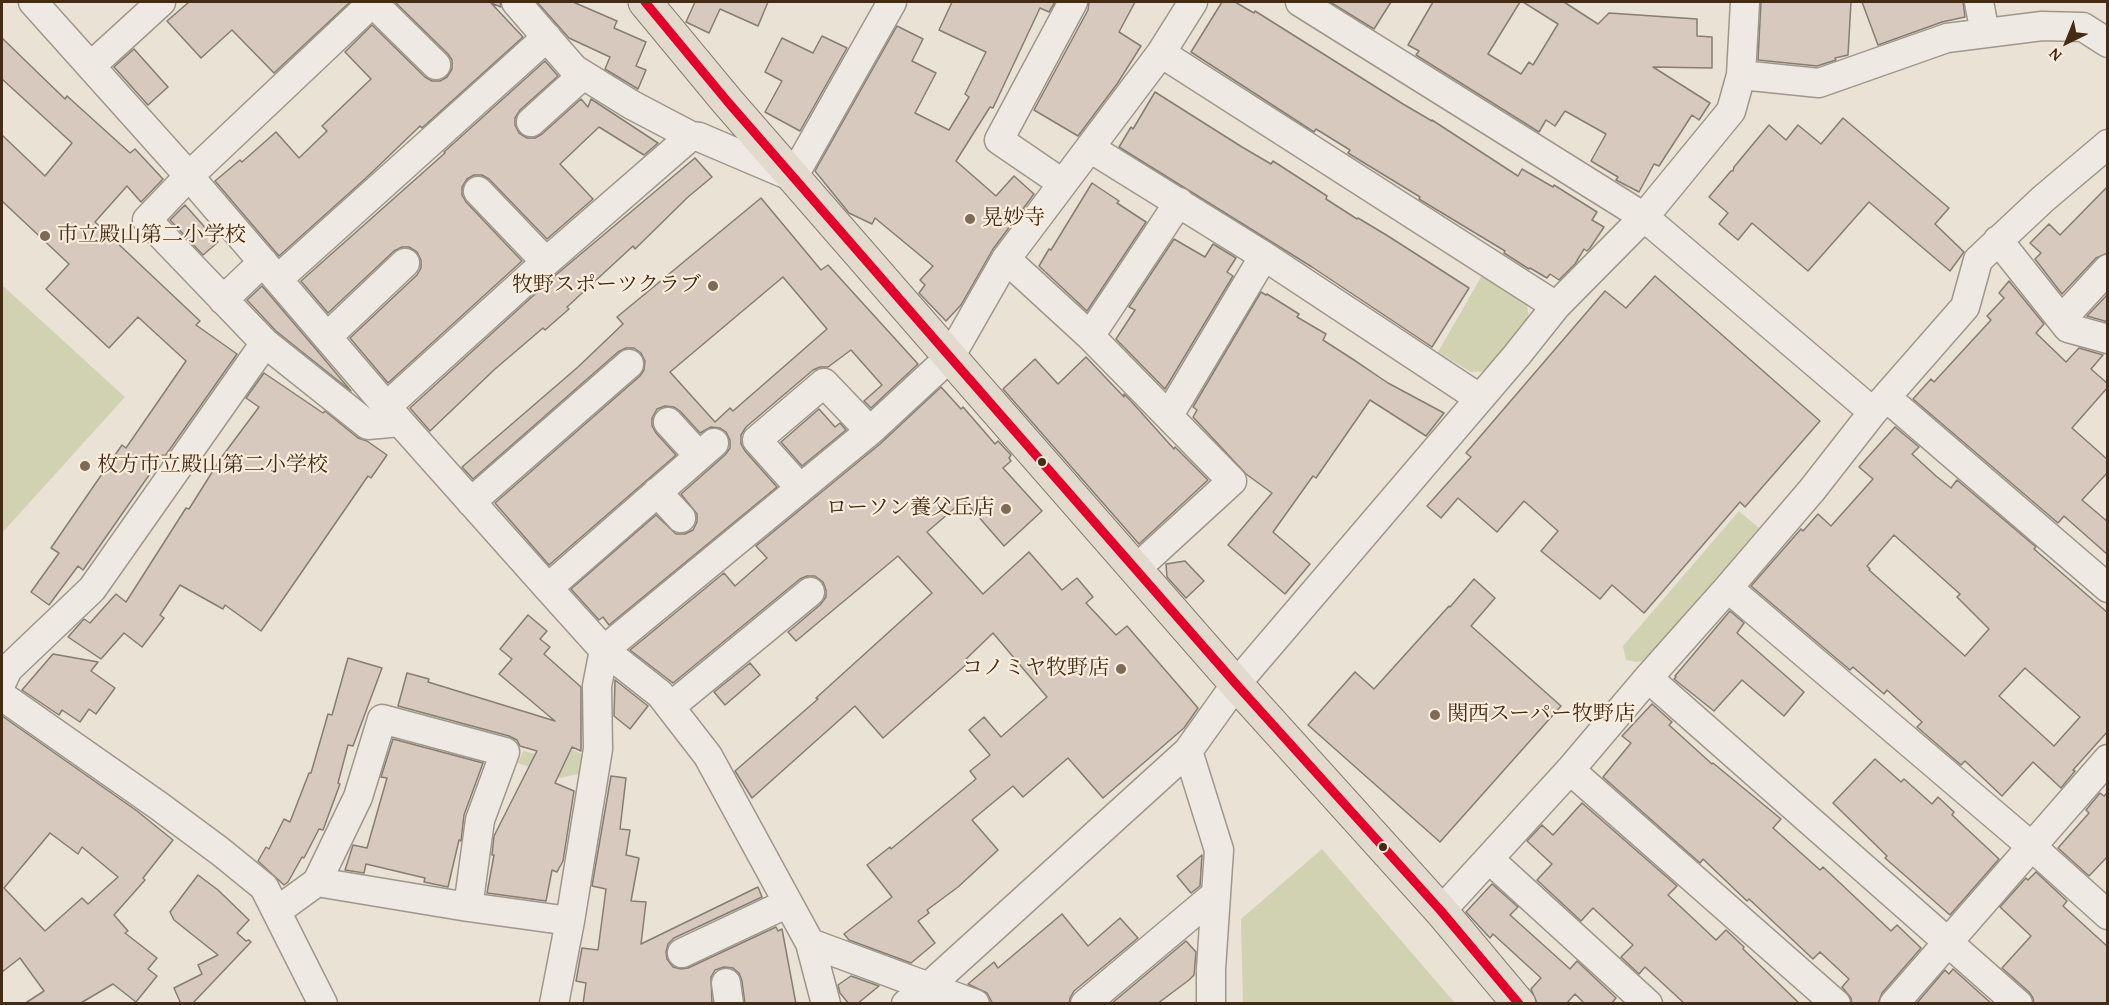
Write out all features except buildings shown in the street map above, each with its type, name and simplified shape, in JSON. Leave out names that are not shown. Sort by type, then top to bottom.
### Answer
[{"type":"main road","points":[[645,2],[950,357],[1236,684],[1441,911],[1519,1004]]},
{"type":"street","points":[[33,2],[189,176],[471,502],[604,650],[660,694],[708,756],[810,943],[826,1004]]},
{"type":"street","points":[[91,66],[161,2]]},
{"type":"street","points":[[436,65],[373,2],[189,176],[147,220],[265,343],[368,424],[394,414],[546,262],[691,136]]},
{"type":"street","points":[[516,2],[574,69],[583,75],[632,105],[691,136],[699,137],[793,177],[892,2]]},
{"type":"street","points":[[1062,183],[999,140],[1073,2]]},
{"type":"street","points":[[554,1004],[598,749],[597,686],[604,650],[870,431],[950,357],[1006,260],[1161,54],[1193,2]]},
{"type":"street","points":[[1300,2],[1644,217],[2108,588]]},
{"type":"street","points":[[906,1004],[928,987],[1188,751],[1236,684],[1556,306],[1644,217],[1731,111],[1741,75],[1745,2]]},
{"type":"street","points":[[1979,2],[1985,33]]},
{"type":"street","points":[[1741,75],[1819,83],[1947,38],[2042,27],[2083,27],[2108,43]]},
{"type":"street","points":[[223,300],[270,270],[547,37]]},
{"type":"street","points":[[1161,54],[1556,306]]},
{"type":"street","points":[[531,122],[583,75]]},
{"type":"street","points":[[1441,911],[1570,770],[1728,588],[1965,307],[1978,260],[2108,144]]},
{"type":"street","points":[[1090,148],[1264,256],[1479,398]]},
{"type":"street","points":[[478,191],[546,262]]},
{"type":"street","points":[[1090,336],[1179,202]]},
{"type":"street","points":[[1998,240],[2068,328],[2108,339]]},
{"type":"street","points":[[1169,415],[1264,256]]},
{"type":"street","points":[[1006,260],[1090,336],[1232,481],[1136,569]]},
{"type":"street","points":[[327,337],[405,263]]},
{"type":"street","points":[[2062,319],[2108,269]]},
{"type":"street","points":[[2,682],[8,669],[92,589],[265,343]]},
{"type":"street","points":[[471,502],[629,364]]},
{"type":"street","points":[[800,488],[757,440],[824,383],[870,431]]},
{"type":"street","points":[[548,588],[706,449],[668,422]]},
{"type":"street","points":[[657,492],[681,518]]},
{"type":"street","points":[[1728,588],[2031,846],[2108,915]]},
{"type":"street","points":[[670,707],[810,592]]},
{"type":"street","points":[[1648,678],[2018,1004]]},
{"type":"street","points":[[2,696],[221,852],[264,887],[323,1004]]},
{"type":"street","points":[[277,912],[317,882],[358,797],[382,719],[505,752],[480,820],[468,907]]},
{"type":"street","points":[[1188,751],[1219,850],[1210,969],[1211,1004]]},
{"type":"street","points":[[1894,1004],[2108,759]]},
{"type":"street","points":[[1570,770],[1836,1004]]},
{"type":"street","points":[[1489,859],[1648,1004]]},
{"type":"street","points":[[317,882],[570,921]]},
{"type":"street","points":[[1085,1004],[1216,894]]},
{"type":"street","points":[[682,952],[788,903]]},
{"type":"street","points":[[810,943],[975,1004]]},
{"type":"green space","points":[[1484,272],[1525,295],[1529,317],[1486,371],[1471,372],[1438,352]]},
{"type":"green space","points":[[2,285],[125,397],[2,533]]},
{"type":"green space","points":[[1739,511],[1759,528],[1645,661],[1626,660],[1623,646]]},
{"type":"green space","points":[[542,736],[582,754],[584,773],[560,778],[518,763],[523,751],[536,754]]},
{"type":"green space","points":[[1322,849],[1455,1003],[1243,1003],[1241,919]]},
{"type":"transit line","points":[[645,2],[727,101],[950,357],[1236,684],[1441,911],[1519,1004]]},
{"type":"place","name":"晃妙寺","points":[[970,219]]},
{"type":"place","name":"市立殿山第二小学校","points":[[45,236]]},
{"type":"place","name":"牧野スポーツクラブ","points":[[713,286]]},
{"type":"place","name":"枚方市立殿山第二小学校","points":[[85,466]]},
{"type":"place","name":"ローソン養父丘店","points":[[1006,509]]},
{"type":"place","name":"コノミヤ牧野店","points":[[1121,669]]},
{"type":"place","name":"関西スーパー牧野店","points":[[1435,715]]}]
